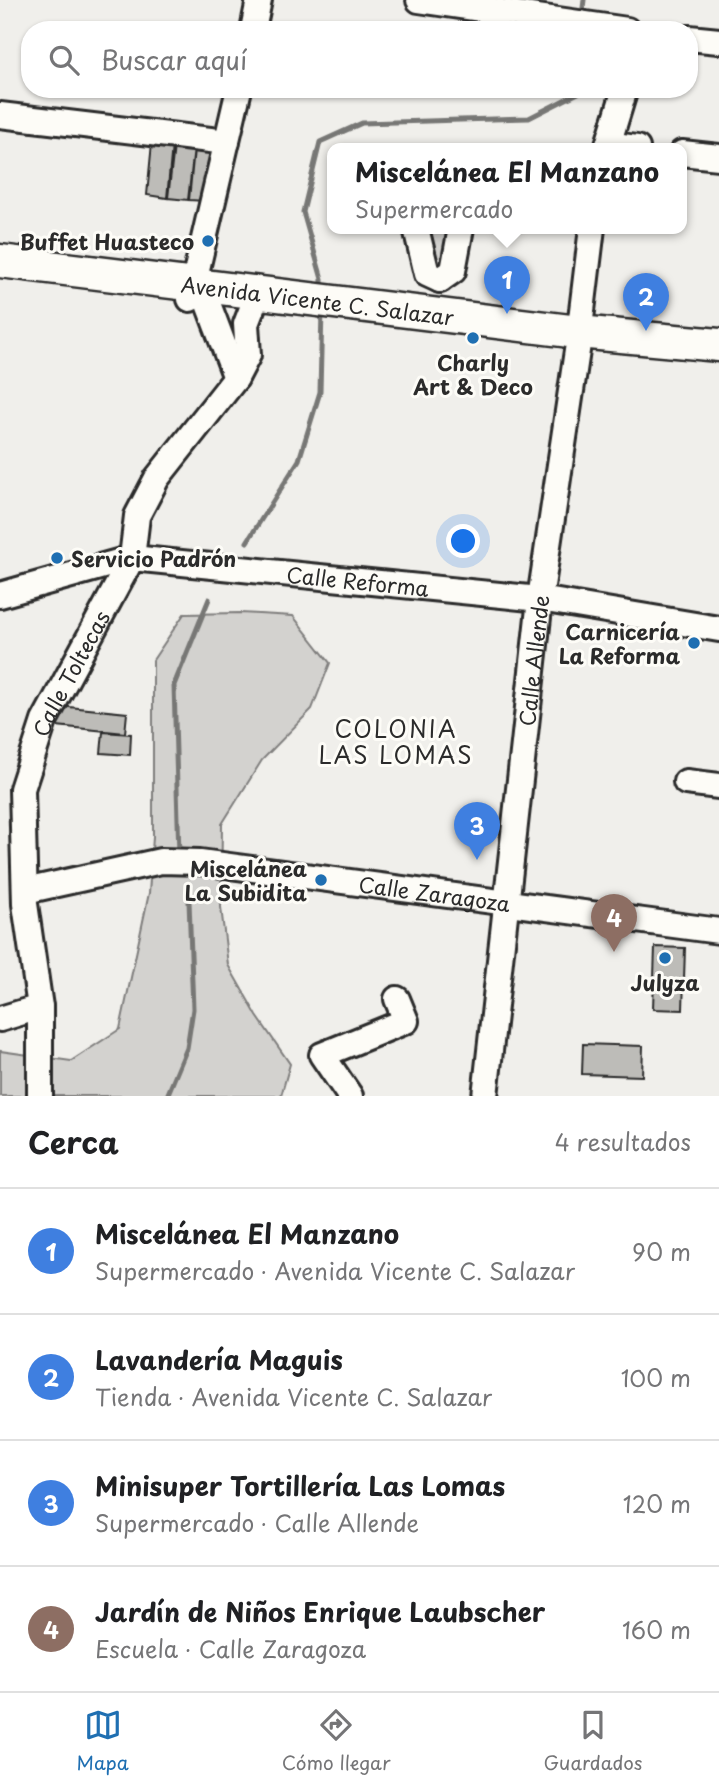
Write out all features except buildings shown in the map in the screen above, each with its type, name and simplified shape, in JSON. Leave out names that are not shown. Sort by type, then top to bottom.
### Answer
[{"type":"main road","name":"Avenida Vicente C. Salazar","points":[[0,261],[197,295]]},
{"type":"main road","name":"Avenida Vicente C. Salazar","points":[[0,277],[363,311],[578,338],[719,360]]},
{"type":"main road","name":"Avenida Vicente C. Salazar","points":[[578,338],[719,345]]},
{"type":"street","points":[[255,21],[260,0]]},
{"type":"street","points":[[419,0],[560,10],[597,21]]},
{"type":"street","points":[[698,38],[719,41]]},
{"type":"street","points":[[236,378],[197,295],[237,98]]},
{"type":"street","points":[[609,143],[622,98]]},
{"type":"street","points":[[0,115],[226,142]]},
{"type":"street","points":[[687,154],[719,157]]},
{"type":"street","points":[[417,234],[427,274],[440,280]]},
{"type":"street","points":[[440,280],[453,271],[460,234]]},
{"type":"street","name":"Calle Allende","points":[[485,1096],[540,599],[591,234]]},
{"type":"street","points":[[438,320],[440,280]]},
{"type":"street","name":"Calle Toltecas","points":[[40,1096],[40,1007],[25,891],[22,789],[44,721],[132,558],[137,516],[158,478],[236,378],[248,355],[246,324],[255,300]]},
{"type":"street","name":"Calle Reforma","points":[[0,595],[132,558],[540,599],[719,629]]},
{"type":"street","points":[[686,782],[719,786]]},
{"type":"street","name":"Calle Zaragoza","points":[[25,891],[161,861],[200,862],[719,931]]},
{"type":"street","points":[[351,1096],[321,1055],[406,1021],[397,999]]},
{"type":"street","points":[[0,1019],[40,1007]]},
{"type":"shaded area","points":[[422,234],[450,234],[446,258],[443,263],[433,268]]},
{"type":"shaded area","points":[[184,614],[293,616],[330,663],[312,709],[262,760],[222,824],[221,907],[228,965],[257,1016],[290,1064],[281,1096],[0,1096],[0,1051],[71,1061],[120,1029],[149,893],[153,837],[153,660]]},
{"type":"waterway","points":[[583,8],[584,0]]},
{"type":"waterway","points":[[322,290],[322,279],[303,212],[320,142],[362,123],[529,118],[568,98]]},
{"type":"waterway","points":[[247,542],[299,460],[320,392],[322,310]]},
{"type":"waterway","points":[[179,855],[174,685],[209,599]]},
{"type":"waterway","points":[[167,1096],[187,1048],[193,1009],[189,901]]},
{"type":"place","name":"Buffet Huasteco","points":[[208,241]]},
{"type":"place","name":"Miscelánea El Manzano","points":[[507,314]]},
{"type":"place","name":"Lavandería Maguis","points":[[646,331]]},
{"type":"place","name":"Charly Art & Deco","points":[[473,338]]},
{"type":"place","name":"Servicio Padrón","points":[[57,558]]},
{"type":"place","name":"Carnicería La Reforma","points":[[694,643]]},
{"type":"place","name":"Minisuper Tortillería Las Lomas","points":[[477,860]]},
{"type":"place","name":"Miscelánea La Subidita","points":[[321,880]]},
{"type":"place","name":"Jardín de Niños Enrique Laubscher","points":[[614,952]]},
{"type":"place","name":"Julyza","points":[[665,958]]},
{"type":"district","name":"COLONIA LAS LOMAS","points":[[396,741]]}]
